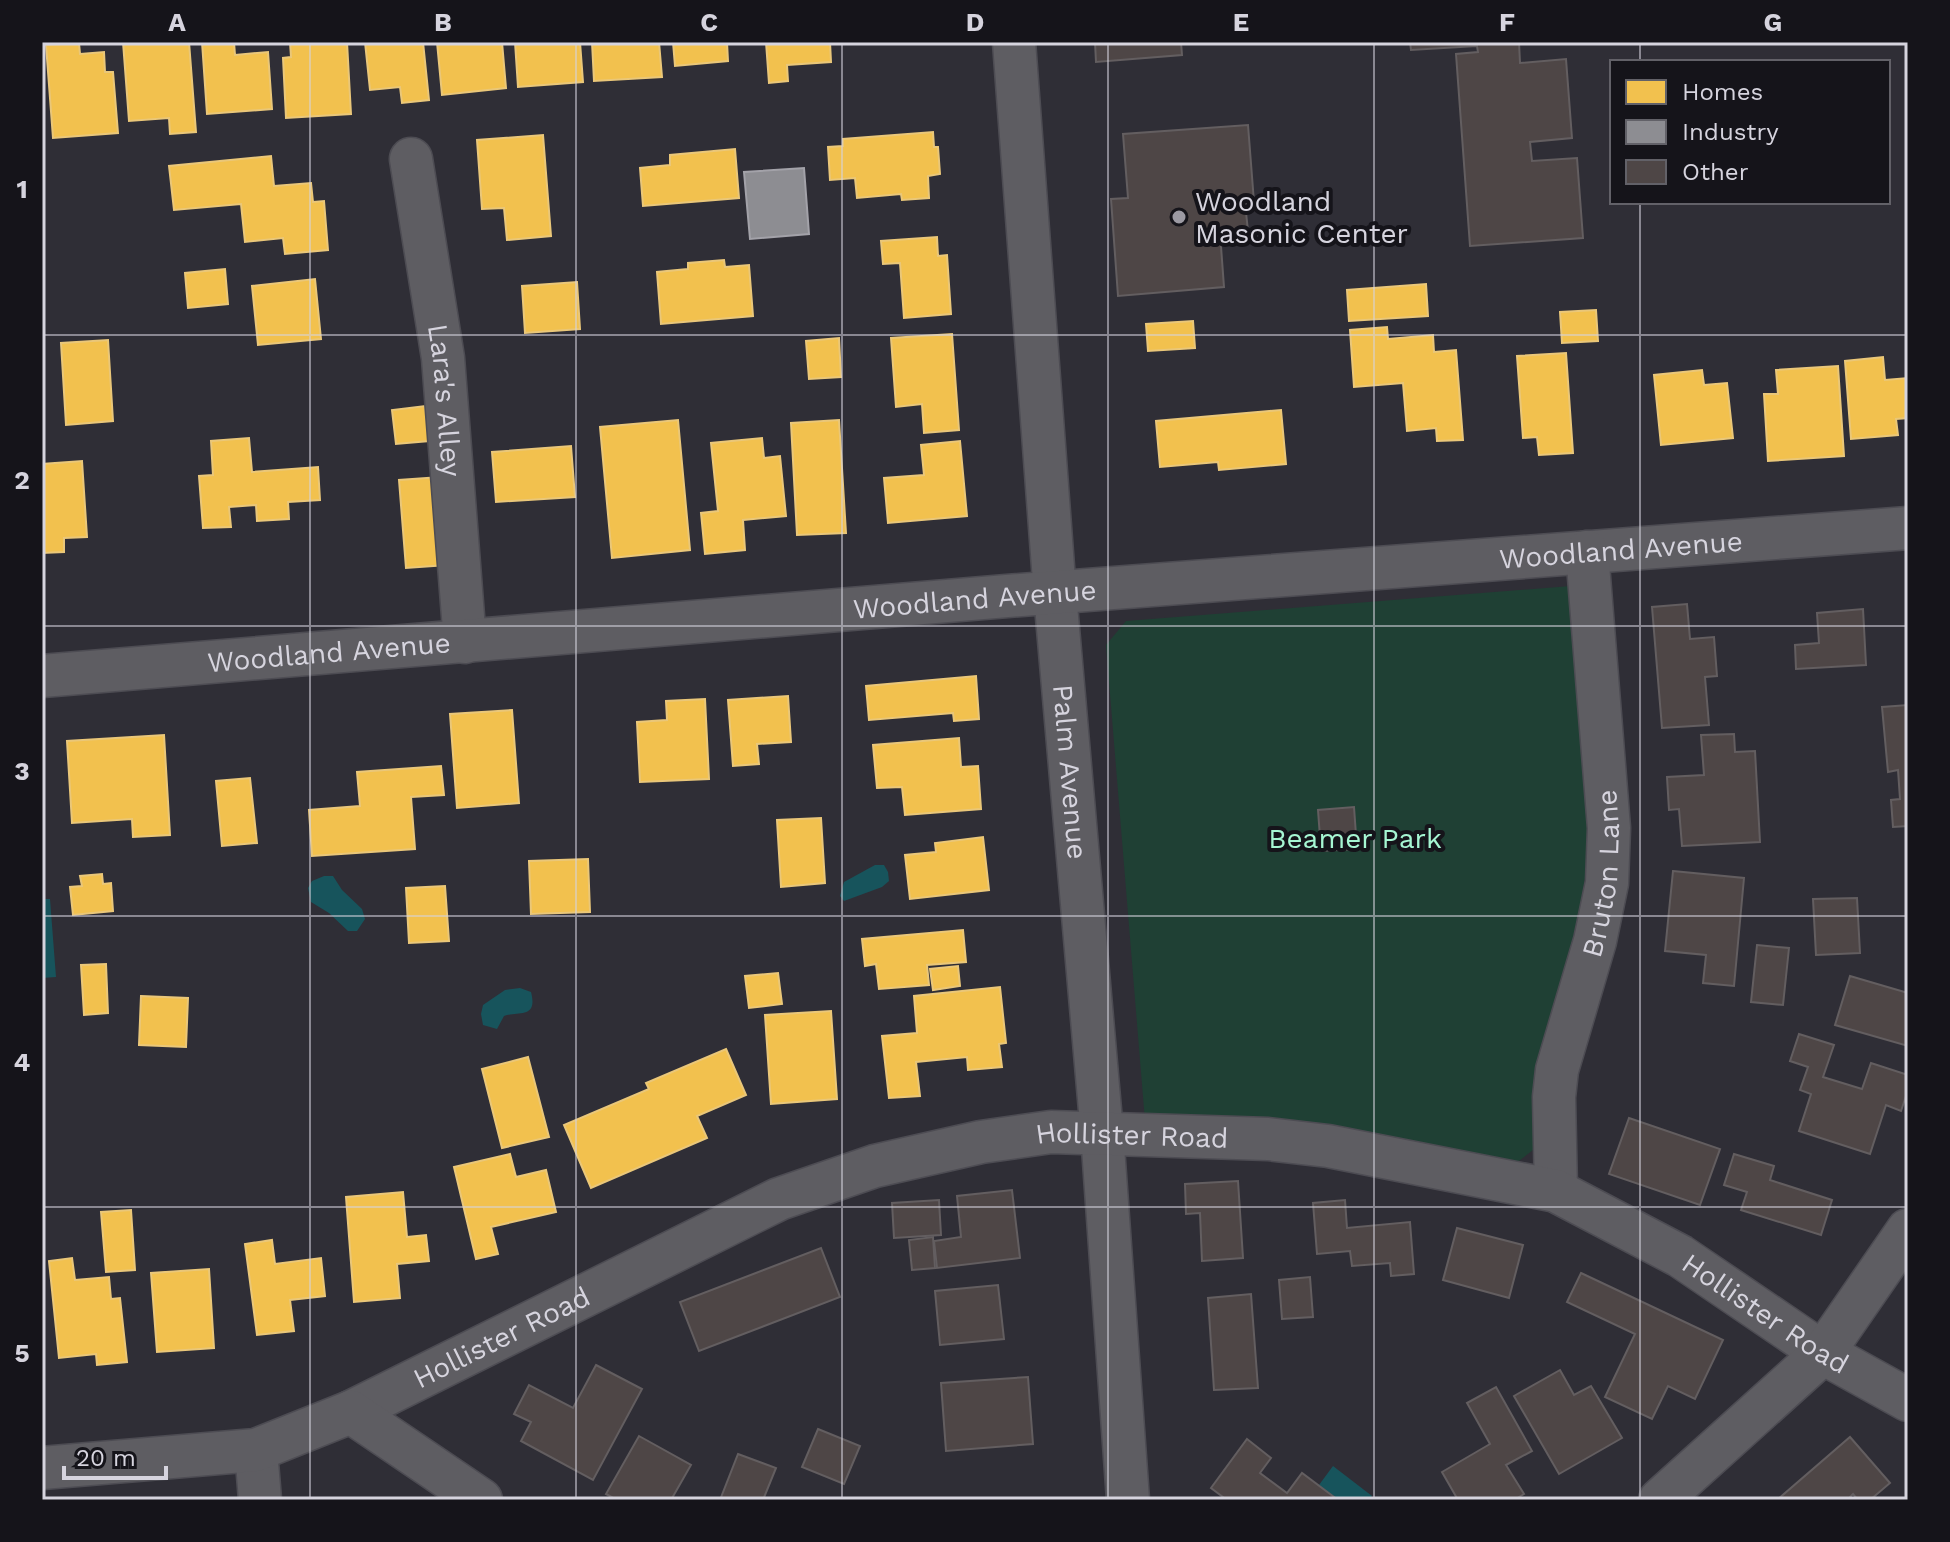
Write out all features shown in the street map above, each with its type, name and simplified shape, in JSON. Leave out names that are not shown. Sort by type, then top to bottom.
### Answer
[{"type":"street","name":"Palm Avenue","points":[[1014,42],[1055,594],[1102,1133],[1128,1500]]},
{"type":"street","name":"Lara's Alley","points":[[411,159],[443,358],[465,642]]},
{"type":"street","name":"Woodland Avenue","points":[[42,676],[1908,528]]},
{"type":"street","name":"Bruton Lane","points":[[1556,1191],[1554,1097],[1557,1070],[1595,941],[1607,869],[1609,828],[1587,552]]},
{"type":"street","name":"Hollister Road","points":[[42,1468],[256,1450],[351,1412],[779,1199],[875,1166],[981,1142],[1051,1132],[1268,1139],[1328,1146],[1556,1191],[1680,1256],[1823,1353],[1908,1400]]},
{"type":"street","points":[[1660,1500],[1823,1353],[1908,1230]]},
{"type":"street","points":[[351,1412],[481,1500]]},
{"type":"street","points":[[256,1450],[260,1500]]},
{"type":"green space","name":"Beamer Park","points":[[1571,586],[1591,844],[1570,965],[1536,1067],[1536,1139],[1533,1150],[1515,1164],[1145,1121],[1106,645],[1126,621]]},
{"type":"water","points":[[875,865],[884,865],[889,881],[882,887],[844,901],[840,896],[844,882]]},
{"type":"water","points":[[333,876],[342,890],[362,909],[365,919],[357,931],[348,931],[329,913],[311,902],[308,888],[312,881]]},
{"type":"water","points":[[42,891],[44,899],[50,899],[56,977],[42,978]]},
{"type":"water","points":[[520,988],[531,992],[532,1006],[529,1010],[504,1016],[497,1029],[483,1025],[483,1005],[505,990]]},
{"type":"water","points":[[1333,1466],[1372,1496],[1369,1500],[1339,1500],[1319,1485]]},
{"type":"building: Homes","points":[[123,42],[189,42],[196,132],[170,134],[169,118],[129,121]]},
{"type":"building: Homes","points":[[202,42],[234,42],[235,55],[268,52],[272,109],[207,114]]},
{"type":"building: Homes","points":[[290,42],[347,42],[351,114],[286,118],[283,58],[291,57]]},
{"type":"building: Homes","points":[[365,42],[423,42],[429,100],[402,103],[400,87],[370,90]]},
{"type":"building: Homes","points":[[437,42],[502,42],[506,88],[442,95]]},
{"type":"building: Homes","points":[[515,42],[580,42],[583,82],[518,87]]},
{"type":"building: Homes","points":[[592,42],[659,42],[662,77],[594,81]]},
{"type":"building: Homes","points":[[673,42],[727,42],[728,61],[675,66]]},
{"type":"building: Homes","points":[[766,42],[830,42],[831,62],[787,65],[788,81],[769,83]]},
{"type":"building: Homes","points":[[79,43],[80,54],[104,52],[105,72],[113,72],[118,133],[53,138],[46,45]]},
{"type":"building: Homes","points":[[933,132],[934,147],[938,147],[940,174],[928,176],[929,198],[902,200],[901,194],[857,198],[855,178],[830,180],[828,147],[843,146],[843,139]]},
{"type":"building: Homes","points":[[543,135],[551,236],[507,240],[504,208],[482,209],[477,140]]},
{"type":"building: Homes","points":[[735,149],[739,198],[643,206],[640,168],[670,165],[670,155]]},
{"type":"building: Homes","points":[[271,156],[274,186],[311,183],[313,202],[324,201],[328,250],[285,254],[283,238],[245,242],[241,204],[174,210],[169,166]]},
{"type":"building: Homes","points":[[937,237],[938,256],[947,255],[951,314],[904,318],[900,263],[883,264],[881,241]]},
{"type":"building: Homes","points":[[724,260],[725,267],[749,265],[753,316],[661,324],[657,272],[688,269],[688,263]]},
{"type":"building: Homes","points":[[225,269],[228,304],[188,308],[185,273]]},
{"type":"building: Homes","points":[[315,279],[321,339],[258,345],[252,286]]},
{"type":"building: Homes","points":[[577,282],[580,329],[525,333],[522,286]]},
{"type":"building: Homes","points":[[1426,284],[1428,316],[1349,321],[1347,290]]},
{"type":"building: Homes","points":[[1596,310],[1598,341],[1562,343],[1560,312]]},
{"type":"building: Homes","points":[[1193,321],[1195,348],[1148,351],[1146,324]]},
{"type":"building: Homes","points":[[1387,327],[1388,339],[1433,335],[1434,352],[1456,350],[1463,440],[1437,441],[1436,428],[1407,431],[1403,383],[1354,387],[1350,330]]},
{"type":"building: Homes","points":[[952,334],[959,430],[924,433],[922,404],[896,407],[891,338]]},
{"type":"building: Homes","points":[[839,338],[841,377],[809,379],[806,341]]},
{"type":"building: Homes","points":[[108,340],[113,421],[66,425],[61,343]]},
{"type":"building: Homes","points":[[1566,353],[1573,453],[1539,455],[1537,437],[1523,438],[1517,356]]},
{"type":"building: Homes","points":[[1883,357],[1885,380],[1908,378],[1908,418],[1896,419],[1898,435],[1851,439],[1845,361]]},
{"type":"building: Homes","points":[[1838,366],[1844,456],[1768,461],[1764,394],[1778,394],[1776,370]]},
{"type":"building: Homes","points":[[1702,370],[1704,385],[1727,383],[1733,438],[1661,445],[1654,375]]},
{"type":"building: Homes","points":[[425,406],[429,441],[396,444],[392,410]]},
{"type":"building: Homes","points":[[1281,410],[1286,464],[1219,470],[1218,462],[1160,467],[1156,421]]},
{"type":"building: Homes","points":[[678,420],[690,550],[612,558],[600,427]]},
{"type":"building: Homes","points":[[839,420],[846,533],[797,535],[791,423]]},
{"type":"building: Homes","points":[[249,438],[252,472],[318,467],[320,500],[288,502],[289,519],[257,521],[256,505],[229,507],[231,527],[203,528],[199,476],[213,475],[211,441]]},
{"type":"building: Homes","points":[[762,438],[764,458],[780,456],[786,516],[743,520],[745,550],[705,554],[701,513],[718,511],[711,443]]},
{"type":"building: Homes","points":[[960,441],[967,516],[888,523],[884,478],[924,475],[921,445]]},
{"type":"building: Homes","points":[[571,446],[575,497],[496,502],[492,452]]},
{"type":"building: Homes","points":[[82,461],[87,537],[64,538],[64,552],[42,553],[42,464]]},
{"type":"building: Homes","points":[[440,477],[447,565],[406,568],[399,480]]},
{"type":"building: Homes","points":[[976,676],[979,719],[954,721],[953,713],[869,720],[866,686]]},
{"type":"building: Homes","points":[[788,696],[791,742],[757,744],[759,764],[733,766],[728,700]]},
{"type":"building: Homes","points":[[705,699],[709,779],[640,782],[637,722],[667,720],[666,701]]},
{"type":"building: Homes","points":[[512,710],[519,803],[457,808],[450,714]]},
{"type":"building: Homes","points":[[164,735],[170,835],[133,837],[132,819],[72,823],[67,741]]},
{"type":"building: Homes","points":[[959,738],[961,767],[978,766],[981,809],[905,815],[902,787],[877,788],[873,745]]},
{"type":"building: Homes","points":[[441,766],[444,795],[411,797],[415,849],[312,856],[309,810],[360,806],[357,772]]},
{"type":"building: Homes","points":[[250,778],[257,843],[222,846],[216,781]]},
{"type":"building: Homes","points":[[821,818],[825,883],[781,887],[777,820]]},
{"type":"building: Homes","points":[[983,837],[989,890],[910,899],[905,855],[936,852],[935,843]]},
{"type":"building: Homes","points":[[588,859],[590,912],[531,914],[529,861]]},
{"type":"building: Homes","points":[[102,874],[103,884],[111,883],[113,911],[73,915],[70,887],[82,886],[80,876]]},
{"type":"building: Homes","points":[[445,886],[449,941],[409,943],[406,888]]},
{"type":"building: Homes","points":[[963,930],[966,962],[927,965],[929,985],[879,989],[876,964],[865,966],[862,939]]},
{"type":"building: Homes","points":[[106,964],[108,1013],[84,1015],[81,965]]},
{"type":"building: Homes","points":[[958,966],[960,986],[933,990],[930,969]]},
{"type":"building: Homes","points":[[778,973],[782,1004],[749,1008],[745,976]]},
{"type":"building: Homes","points":[[1000,987],[1006,1043],[999,1044],[1002,1067],[968,1070],[967,1057],[916,1062],[920,1096],[889,1098],[882,1036],[917,1033],[914,996]]},
{"type":"building: Homes","points":[[141,996],[188,998],[186,1047],[139,1045]]},
{"type":"building: Homes","points":[[831,1011],[837,1099],[771,1104],[765,1015]]},
{"type":"building: Homes","points":[[726,1049],[746,1095],[697,1116],[707,1138],[591,1188],[564,1125],[649,1089],[646,1083]]},
{"type":"building: Homes","points":[[528,1057],[549,1137],[502,1148],[482,1069]]},
{"type":"building: Homes","points":[[510,1154],[516,1177],[546,1170],[556,1212],[491,1227],[498,1254],[476,1259],[454,1167]]},
{"type":"building: Homes","points":[[403,1192],[407,1237],[426,1235],[429,1261],[397,1264],[400,1298],[354,1302],[346,1197]]},
{"type":"building: Homes","points":[[131,1210],[135,1270],[106,1272],[101,1212]]},
{"type":"building: Homes","points":[[272,1240],[275,1264],[321,1258],[325,1296],[290,1300],[294,1331],[257,1335],[245,1244]]},
{"type":"building: Homes","points":[[72,1258],[75,1280],[109,1277],[111,1299],[120,1298],[127,1362],[97,1365],[96,1354],[59,1358],[49,1261]]},
{"type":"building: Homes","points":[[209,1269],[214,1348],[157,1352],[151,1273]]},
{"type":"building: Industry","points":[[804,168],[809,234],[750,239],[744,172]]},
{"type":"building: Other","points":[[1095,42],[1181,42],[1182,55],[1096,62]]},
{"type":"building: Other","points":[[1410,42],[1519,42],[1520,63],[1566,59],[1572,138],[1530,142],[1532,161],[1577,158],[1583,238],[1470,246],[1456,54],[1478,52],[1477,46],[1411,50]]},
{"type":"building: Other","name":"Woodland Masonic Center","points":[[1248,125],[1254,202],[1245,203],[1248,231],[1220,233],[1224,287],[1118,296],[1111,199],[1128,198],[1123,134]]},
{"type":"building: Other","points":[[1687,604],[1690,639],[1714,637],[1717,676],[1705,677],[1709,725],[1662,728],[1652,607]]},
{"type":"building: Other","points":[[1863,609],[1866,665],[1796,669],[1795,645],[1819,643],[1817,613]]},
{"type":"building: Other","points":[[1908,705],[1908,826],[1893,827],[1891,800],[1900,799],[1898,770],[1888,772],[1882,707]]},
{"type":"building: Other","points":[[1734,734],[1735,752],[1755,751],[1760,842],[1682,846],[1679,809],[1669,810],[1667,777],[1704,775],[1701,735]]},
{"type":"building: Other","points":[[1354,807],[1357,849],[1321,851],[1318,810]]},
{"type":"building: Other","points":[[1673,871],[1744,878],[1734,986],[1703,983],[1706,955],[1665,951]]},
{"type":"building: Other","points":[[1857,898],[1860,953],[1816,955],[1813,899]]},
{"type":"building: Other","points":[[1757,945],[1789,948],[1783,1005],[1751,1002]]},
{"type":"building: Other","points":[[1850,976],[1908,993],[1908,1046],[1835,1025]]},
{"type":"building: Other","points":[[1799,1034],[1834,1045],[1823,1077],[1862,1089],[1871,1063],[1908,1075],[1908,1090],[1901,1111],[1886,1105],[1870,1154],[1799,1131],[1811,1094],[1800,1090],[1808,1067],[1790,1061]]},
{"type":"building: Other","points":[[1629,1118],[1720,1149],[1700,1205],[1609,1174]]},
{"type":"building: Other","points":[[1734,1154],[1774,1166],[1770,1180],[1832,1200],[1821,1235],[1741,1210],[1747,1192],[1724,1185]]},
{"type":"building: Other","points":[[1238,1181],[1243,1258],[1202,1261],[1200,1213],[1186,1214],[1185,1184]]},
{"type":"building: Other","points":[[1012,1190],[1020,1258],[937,1268],[934,1241],[961,1237],[957,1196]]},
{"type":"building: Other","points":[[939,1200],[941,1235],[894,1238],[892,1203]]},
{"type":"building: Other","points":[[1345,1200],[1347,1228],[1410,1222],[1414,1274],[1391,1276],[1390,1263],[1352,1266],[1350,1251],[1317,1254],[1313,1203]]},
{"type":"building: Other","points":[[1457,1228],[1523,1245],[1509,1298],[1443,1280]]},
{"type":"building: Other","points":[[933,1237],[935,1268],[912,1270],[909,1240]]},
{"type":"building: Other","points":[[821,1248],[840,1297],[699,1351],[680,1302]]},
{"type":"building: Other","points":[[1581,1273],[1723,1340],[1695,1399],[1668,1386],[1652,1419],[1605,1397],[1635,1334],[1567,1302]]},
{"type":"building: Other","points":[[1310,1277],[1313,1317],[1282,1319],[1279,1280]]},
{"type":"building: Other","points":[[998,1285],[1004,1339],[940,1345],[935,1291]]},
{"type":"building: Other","points":[[1251,1294],[1258,1388],[1214,1390],[1208,1298]]},
{"type":"building: Other","points":[[596,1365],[642,1389],[593,1480],[521,1441],[531,1422],[514,1414],[529,1385],[573,1408]]},
{"type":"building: Other","points":[[1560,1370],[1574,1395],[1591,1386],[1622,1438],[1559,1474],[1514,1396]]},
{"type":"building: Other","points":[[1028,1377],[1033,1444],[946,1451],[941,1383]]},
{"type":"building: Other","points":[[1496,1387],[1532,1451],[1506,1465],[1524,1494],[1514,1500],[1458,1500],[1442,1472],[1490,1444],[1467,1403]]},
{"type":"building: Other","points":[[818,1429],[860,1446],[844,1484],[802,1467]]},
{"type":"building: Other","points":[[639,1436],[691,1465],[671,1500],[617,1500],[606,1494]]},
{"type":"building: Other","points":[[1850,1437],[1890,1483],[1870,1500],[1858,1500],[1853,1494],[1847,1500],[1777,1500]]},
{"type":"building: Other","points":[[1247,1439],[1271,1458],[1260,1473],[1287,1493],[1302,1473],[1338,1500],[1227,1500],[1211,1488]]},
{"type":"building: Other","points":[[738,1454],[776,1468],[763,1500],[720,1500]]},
{"type":"place","name":"Woodland Masonic Center","points":[[1179,217]]}]
